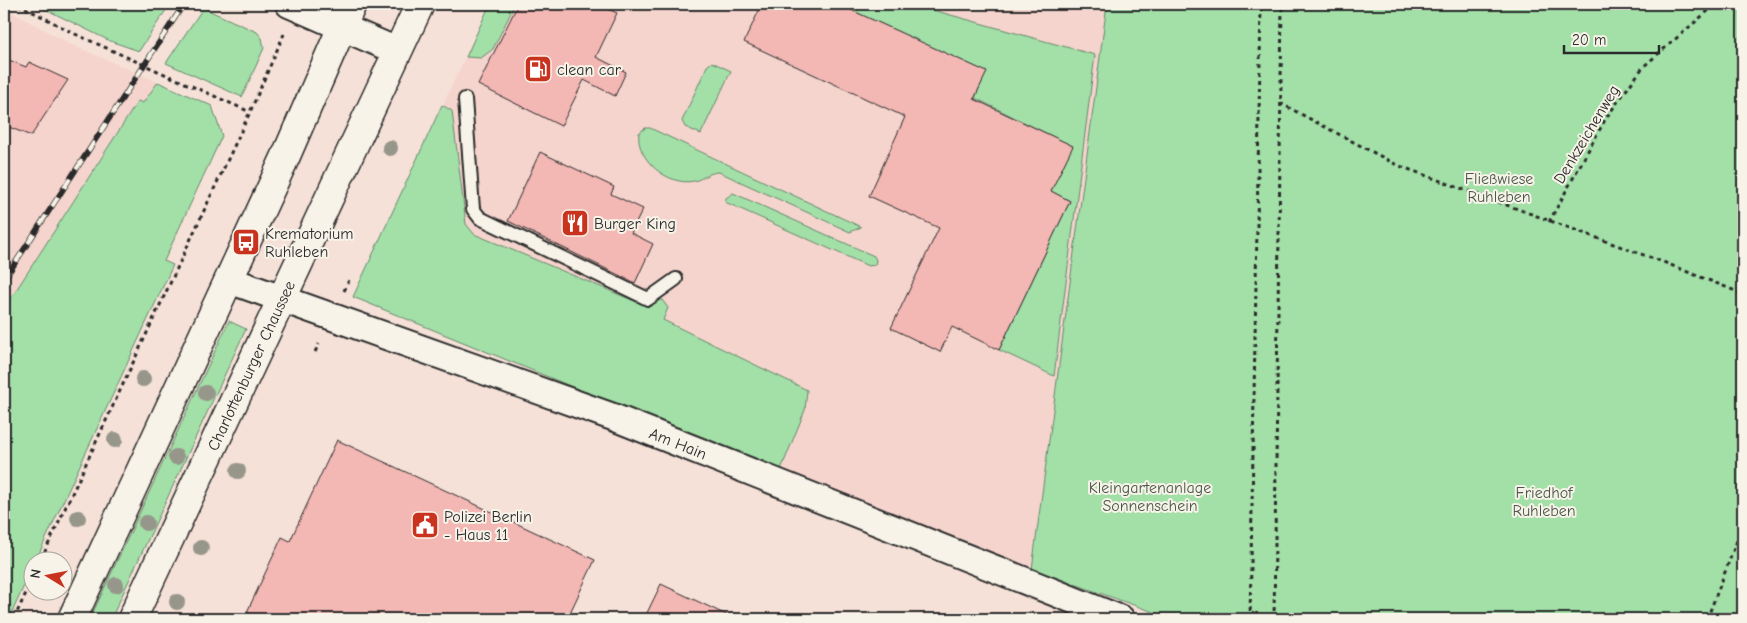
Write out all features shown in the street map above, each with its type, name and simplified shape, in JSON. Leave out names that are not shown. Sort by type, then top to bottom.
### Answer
[{"type":"main road","name":"Charlottenburger Chaussee","points":[[132,619],[420,4]]},
{"type":"main road","points":[[72,619],[285,158],[347,16]]},
{"type":"street","points":[[289,4],[347,16],[397,51]]},
{"type":"street","name":"Am Hain","points":[[229,280],[282,297],[613,417],[1121,619]]},
{"type":"lane","points":[[465,99],[473,209],[480,218],[648,299],[676,280]]},
{"type":"path","points":[[18,4],[75,34],[250,112]]},
{"type":"path","points":[[1250,619],[1260,4]]},
{"type":"path","points":[[1274,619],[1282,4]]},
{"type":"path","name":"Denkzeichenweg","points":[[1549,222],[1606,118],[1643,67],[1716,4]]},
{"type":"path","points":[[47,550],[250,112],[280,41]]},
{"type":"path","points":[[1280,103],[1397,165],[1663,262],[1743,294]]},
{"type":"path","points":[[345,290],[350,278]]},
{"type":"path","points":[[1707,619],[1743,525]]},
{"type":"path","points":[[14,619],[23,600]]},
{"type":"shaded area","points":[[490,4],[1107,4],[1032,569],[780,472],[353,297]]},
{"type":"shaded area","points":[[4,8],[70,44],[158,82],[143,104],[138,102],[4,309]]},
{"type":"green space","points":[[35,4],[170,4],[139,51],[110,41]]},
{"type":"green space","points":[[490,4],[515,4],[493,49],[481,58],[466,57]]},
{"type":"green space","points":[[838,4],[911,4],[1095,55],[1054,376],[999,350],[1070,201],[1051,191],[1072,146],[975,98],[986,72]]},
{"type":"green space","points":[[1107,4],[1743,4],[1743,619],[1173,619],[1032,569]]},
{"type":"green space","points":[[203,8],[257,32],[262,38],[264,48],[242,97],[166,63]]},
{"type":"green space","points":[[712,62],[731,71],[701,134],[685,127],[682,121],[707,66]]},
{"type":"green space","points":[[158,82],[212,106],[222,136],[164,261],[173,265],[41,550],[22,550],[22,590],[9,619],[4,619],[4,309],[138,101],[143,103]]},
{"type":"green space","points":[[442,105],[452,111],[466,224],[474,234],[644,305],[660,297],[668,308],[663,320],[807,390],[805,410],[780,472],[353,297]]},
{"type":"green space","points":[[645,128],[650,128],[861,227],[850,232],[719,172],[694,181],[674,180],[655,169],[642,152],[639,133]]},
{"type":"green space","points":[[733,193],[874,256],[876,260],[875,265],[868,266],[725,202],[726,198]]},
{"type":"green space","points":[[229,321],[246,329],[111,619],[90,619]]},
{"type":"building","name":"clean car","points":[[518,4],[597,4],[617,13],[596,57],[626,72],[615,96],[584,80],[561,126],[478,85]]},
{"type":"building","points":[[762,4],[838,4],[987,72],[974,99],[1073,146],[1051,191],[1070,201],[999,350],[952,327],[940,352],[891,328],[939,228],[869,196],[905,117],[744,42]]},
{"type":"building","points":[[4,58],[26,67],[29,62],[68,80],[31,136],[4,125]]},
{"type":"building","name":"Burger King","points":[[540,152],[614,187],[611,194],[643,209],[631,233],[653,244],[635,283],[508,221]]},
{"type":"building","name":"Polizei Berlin - Haus 11","points":[[337,440],[595,560],[567,619],[263,619],[247,612],[282,537],[290,541]]},
{"type":"building","points":[[661,584],[735,619],[644,619]]},
{"type":"railway","points":[[4,280],[184,4]]},
{"type":"place","name":"clean car","points":[[538,69]]},
{"type":"place","name":"Burger King","points":[[575,223]]},
{"type":"place","name":"Krematorium Ruhleben","points":[[246,242]]},
{"type":"place","name":"Polizei Berlin - Haus 11","points":[[425,525]]},
{"type":"park label","name":"Fließwiese Ruhleben","points":[[1499,187]]},
{"type":"park label","name":"Kleingartenanlage Sonnenschein","points":[[1150,496]]},
{"type":"park label","name":"Friedhof Ruhleben","points":[[1544,501]]}]
